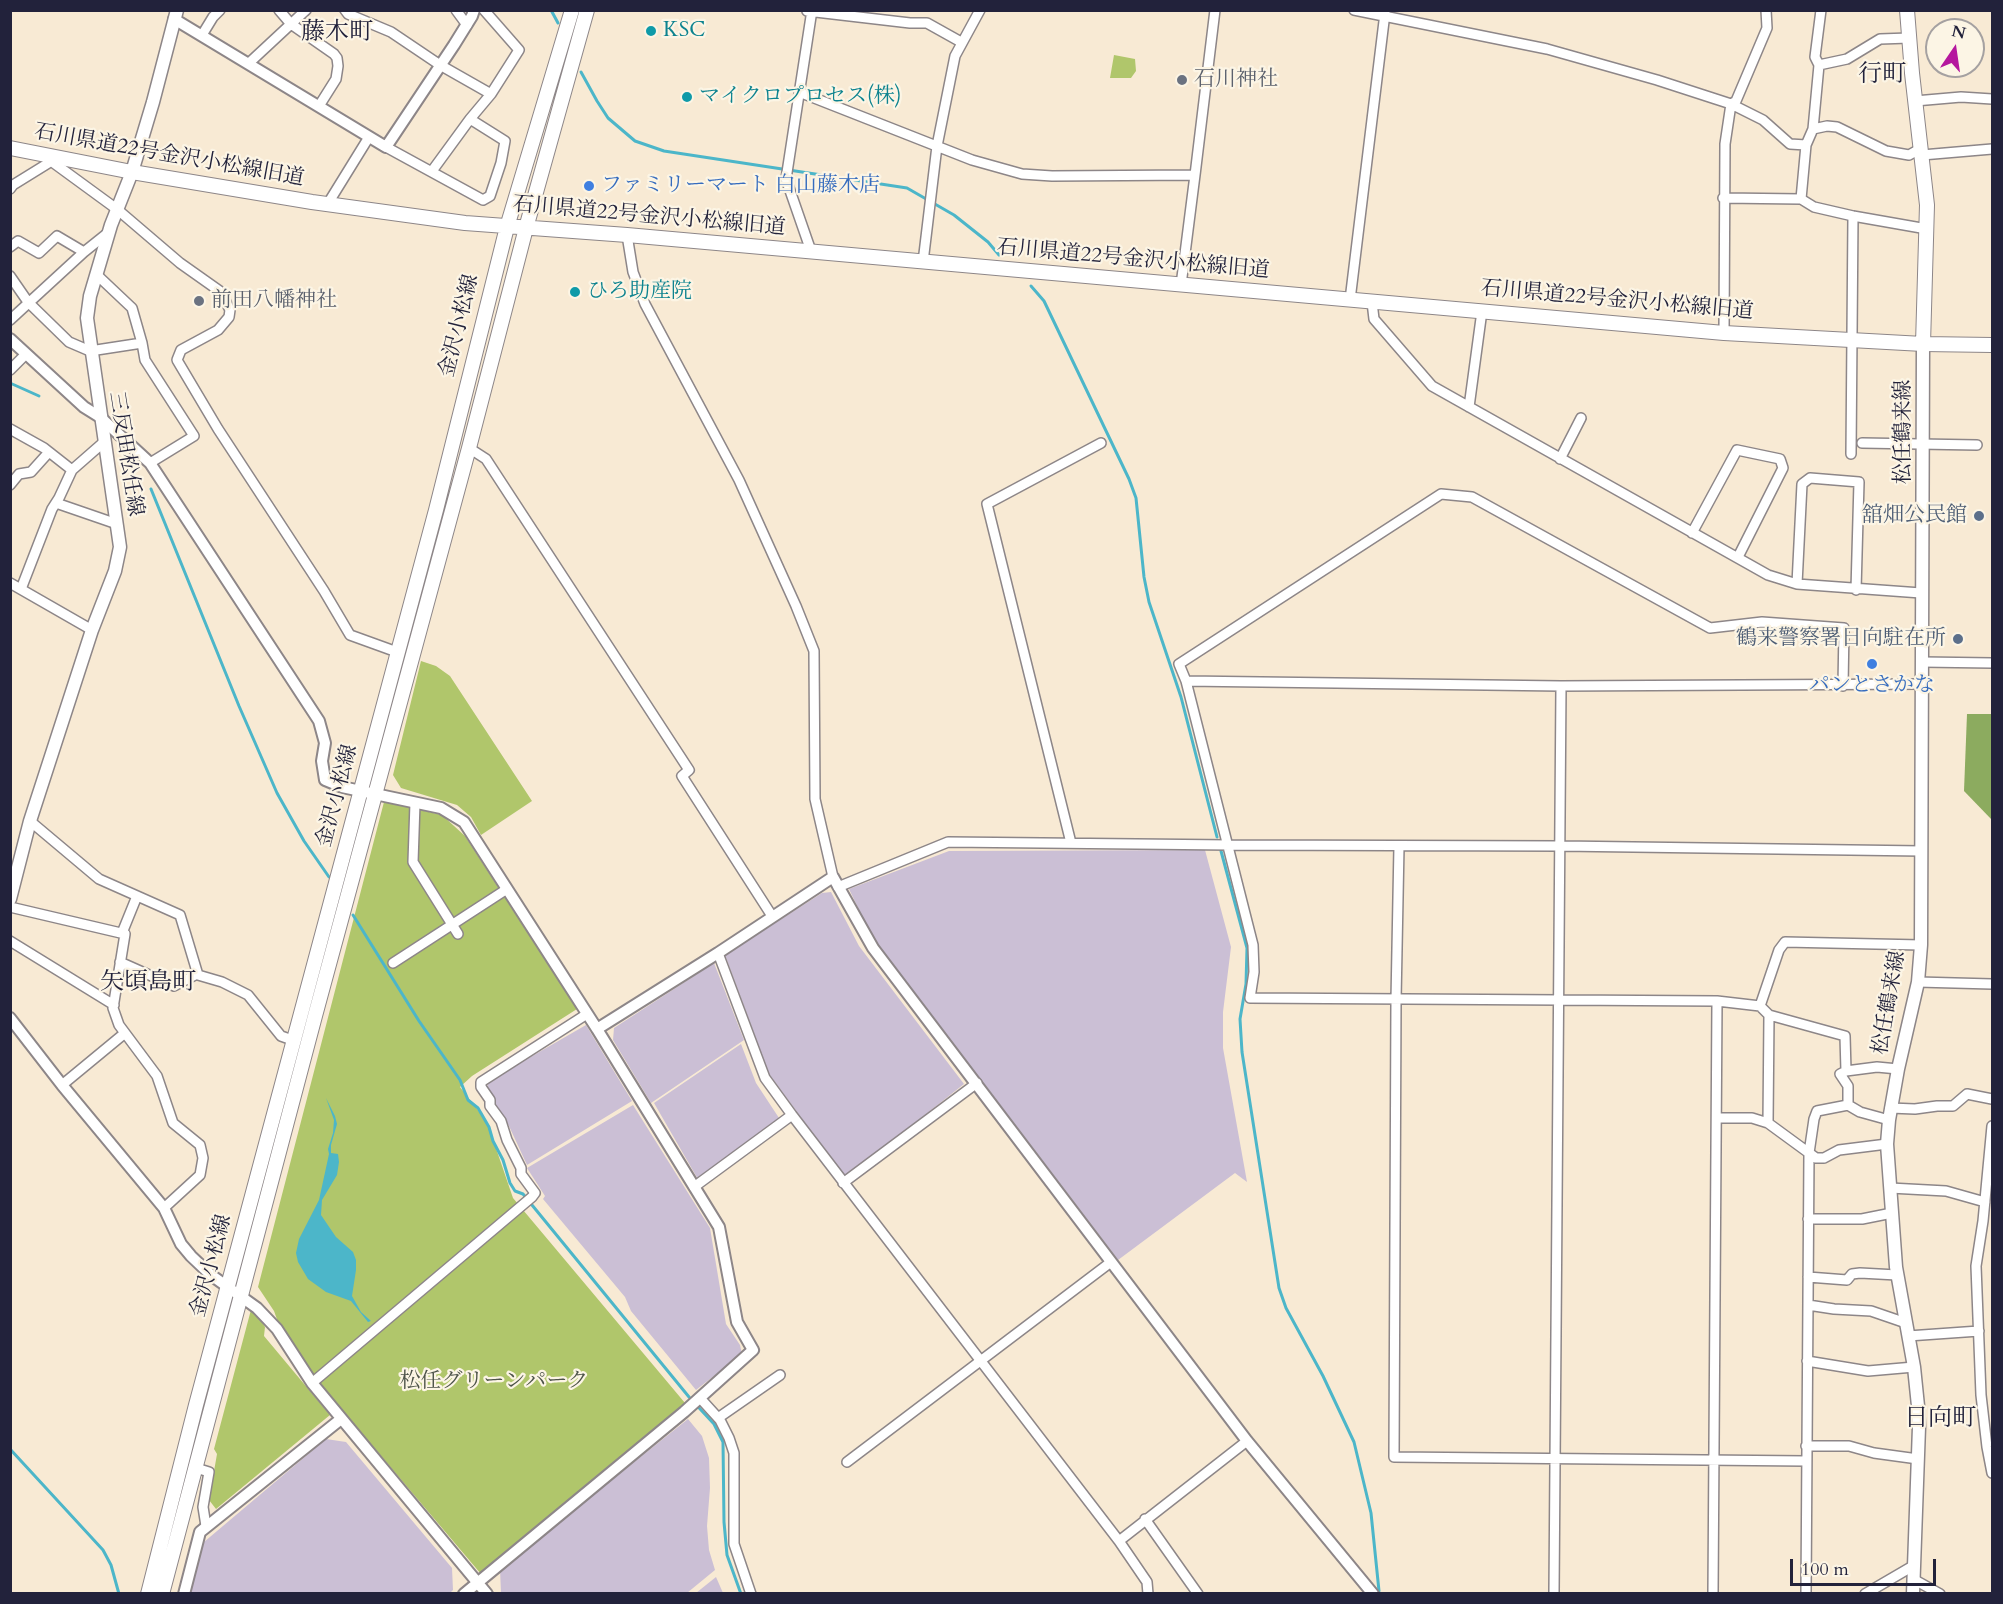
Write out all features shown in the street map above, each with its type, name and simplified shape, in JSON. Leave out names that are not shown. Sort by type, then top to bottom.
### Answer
[{"type":"main road","name":"金沢小松線","points":[[148,1593],[436,510],[507,227],[572,10]]},
{"type":"main road","name":"金沢小松線","points":[[162,1593],[526,228],[587,10]]},
{"type":"main road","points":[[1907,10],[1927,205],[1923,344]]},
{"type":"main road","name":"三反田松任線","points":[[10,899],[30,821],[92,630],[115,571],[120,547],[87,318],[96,274],[132,172],[176,15]]},
{"type":"main road","name":"石川県道22号金沢小松線旧道","points":[[10,148],[54,159],[327,205],[465,224],[627,235],[1724,333],[1853,341],[1992,345]]},
{"type":"main road","name":"松任鶴来線","points":[[1913,1593],[1919,1427],[1914,1367],[1897,1275],[1887,1144],[1889,1114],[1918,982],[1921,945],[1923,344]]},
{"type":"street","points":[[202,35],[220,10]]},
{"type":"street","points":[[279,10],[291,24],[337,58],[336,79],[319,106]]},
{"type":"street","points":[[249,63],[306,10]]},
{"type":"street","points":[[345,10],[348,14],[391,32],[440,66],[491,94]]},
{"type":"street","points":[[456,10],[466,25]]},
{"type":"street","points":[[386,147],[474,10]]},
{"type":"street","points":[[432,171],[491,94],[519,50],[484,10]]},
{"type":"street","points":[[807,10],[910,23],[927,23],[961,42]]},
{"type":"street","points":[[923,262],[938,146],[955,56],[980,10]]},
{"type":"street","points":[[1181,285],[1215,10]]},
{"type":"street","points":[[1354,10],[1385,14],[1547,49],[1714,97],[1763,120],[1790,144],[1806,145]]},
{"type":"street","points":[[1724,333],[1725,144],[1731,104],[1736,101],[1767,28],[1766,10]]},
{"type":"street","points":[[1802,199],[1806,145],[1813,129],[1819,65],[1815,57],[1821,10]]},
{"type":"street","points":[[811,251],[786,179],[812,11]]},
{"type":"street","points":[[1350,300],[1385,14]]},
{"type":"street","points":[[176,15],[202,35],[369,137],[483,200],[490,196],[501,163],[505,141],[470,119]]},
{"type":"street","points":[[1819,65],[1847,59],[1880,39],[1909,38]]},
{"type":"street","points":[[799,92],[972,160],[1022,174],[1052,176],[1195,175]]},
{"type":"street","points":[[1915,101],[1960,97],[1992,99]]},
{"type":"street","points":[[1813,129],[1827,126],[1837,127],[1886,151],[1909,155],[1921,152],[1992,149]]},
{"type":"street","points":[[327,205],[369,137]]},
{"type":"street","points":[[10,189],[54,159],[180,263],[221,292],[230,310],[229,317],[218,330],[181,350],[177,360],[218,429],[324,591],[350,635],[397,652]]},
{"type":"street","points":[[1723,198],[1802,199],[1814,207],[1927,229]]},
{"type":"street","points":[[1851,454],[1853,216]]},
{"type":"street","points":[[10,320],[109,232]]},
{"type":"street","points":[[627,235],[633,272],[645,304],[739,480],[814,651],[815,799],[836,882],[873,948],[1110,1262],[1247,1441],[1373,1593]]},
{"type":"street","points":[[10,248],[18,241],[39,254],[57,236],[84,252]]},
{"type":"street","points":[[96,274],[132,308],[145,360],[194,436],[150,463]]},
{"type":"street","points":[[10,276],[28,302],[69,342],[90,351],[142,343]]},
{"type":"street","points":[[1371,302],[1374,319],[1432,386],[1768,575],[1797,584],[1921,593]]},
{"type":"street","points":[[1469,407],[1482,310]]},
{"type":"street","points":[[10,339],[84,407],[100,417],[150,463],[319,721],[325,743],[322,761],[325,780],[342,788],[441,808],[464,822],[597,1029],[719,1227],[737,1322],[753,1350],[696,1402],[464,1593]]},
{"type":"street","points":[[10,370],[26,354]]},
{"type":"street","points":[[1560,459],[1581,418]]},
{"type":"street","points":[[10,429],[49,452],[72,470]]},
{"type":"street","points":[[21,589],[56,502],[72,470],[104,442]]},
{"type":"street","points":[[1071,843],[987,504],[1101,443]]},
{"type":"street","points":[[1862,443],[1977,445]]},
{"type":"street","points":[[469,448],[486,459],[683,760],[689,770],[682,776],[772,916]]},
{"type":"street","points":[[1692,533],[1737,450],[1780,459],[1783,468],[1738,557]]},
{"type":"street","points":[[10,485],[18,474],[31,472],[49,452]]},
{"type":"street","points":[[1797,584],[1802,484],[1809,478],[1859,482],[1856,590]]},
{"type":"street","points":[[1843,686],[1844,627],[1762,622],[1710,628],[1472,497],[1441,494],[1179,664],[1186,681],[1230,845],[1254,945],[1254,972],[1250,998],[1717,1001],[1760,1006],[1768,1015],[1845,1036],[1846,1071]]},
{"type":"street","points":[[56,502],[117,524]]},
{"type":"street","points":[[10,583],[92,630]]},
{"type":"street","points":[[1922,662],[1992,663]]},
{"type":"street","points":[[1186,681],[1561,686],[1922,684]]},
{"type":"street","points":[[1554,1593],[1561,686]]},
{"type":"street","points":[[415,803],[413,861],[458,934]]},
{"type":"street","points":[[30,821],[99,879],[180,915],[197,974]]},
{"type":"street","points":[[597,1029],[772,916],[836,882],[948,842],[1922,851]]},
{"type":"street","points":[[1400,846],[1396,1000],[1394,1457],[1806,1461]]},
{"type":"street","points":[[393,963],[507,889]]},
{"type":"street","points":[[122,933],[137,896]]},
{"type":"street","points":[[10,907],[125,934],[114,1005],[119,1025],[157,1076],[173,1123],[200,1145],[202,1158],[200,1175],[164,1208]]},
{"type":"street","points":[[10,941],[114,1005]]},
{"type":"street","points":[[1760,1006],[1779,950],[1785,942],[1921,945]]},
{"type":"street","points":[[718,953],[765,1078],[843,1183],[1119,1541],[1147,1582],[1148,1593]]},
{"type":"street","points":[[120,962],[174,986],[197,974],[222,982],[248,995],[281,1036],[295,1041]]},
{"type":"street","points":[[1918,982],[1992,984]]},
{"type":"street","points":[[1713,1593],[1717,1001]]},
{"type":"street","points":[[312,1383],[535,1193],[521,1174],[521,1168],[507,1140],[501,1121],[490,1106],[490,1100],[480,1082],[587,1014]]},
{"type":"street","points":[[1768,1015],[1768,1124]]},
{"type":"street","points":[[10,1018],[164,1208],[182,1244],[191,1256],[211,1275],[256,1308],[277,1329],[312,1383],[487,1593]]},
{"type":"street","points":[[62,1085],[125,1033]]},
{"type":"street","points":[[1848,1105],[1848,1086],[1840,1074],[1876,1067],[1898,1069]]},
{"type":"street","points":[[843,1183],[976,1083]]},
{"type":"street","points":[[1806,1593],[1809,1153],[1817,1111],[1848,1105],[1860,1112],[1889,1114],[1937,1106],[1953,1106],[1966,1094],[1992,1099]]},
{"type":"street","points":[[694,1187],[792,1115]]},
{"type":"street","points":[[1717,1118],[1752,1118],[1768,1124],[1816,1158],[1824,1158],[1839,1150],[1887,1144]]},
{"type":"street","points":[[1992,1126],[1985,1202],[1988,1221],[1976,1266],[1981,1395],[1992,1473]]},
{"type":"street","points":[[1890,1188],[1946,1191],[1985,1202]]},
{"type":"street","points":[[1808,1219],[1862,1218],[1892,1213]]},
{"type":"street","points":[[848,1462],[1110,1262]]},
{"type":"street","points":[[1808,1277],[1847,1281],[1852,1274],[1860,1273],[1897,1275]]},
{"type":"street","points":[[1808,1305],[1872,1311],[1906,1323]]},
{"type":"street","points":[[1908,1336],[1979,1331]]},
{"type":"street","points":[[1807,1361],[1868,1371],[1914,1367]]},
{"type":"street","points":[[718,1418],[780,1375]]},
{"type":"street","points":[[696,1402],[718,1418],[734,1453],[734,1544],[751,1593]]},
{"type":"street","points":[[184,1593],[200,1532],[341,1419]]},
{"type":"street","points":[[1119,1541],[1247,1441]]},
{"type":"street","points":[[1806,1446],[1850,1446],[1874,1453],[1918,1459]]},
{"type":"street","points":[[196,1468],[209,1472],[203,1507],[206,1526]]},
{"type":"street","points":[[1145,1519],[1198,1593]]},
{"type":"street","points":[[1865,1593],[1913,1566]]},
{"type":"street","points":[[1913,1579],[1941,1593]]},
{"type":"shaded area","points":[[1205,850],[1231,947],[1223,1012],[1223,1048],[1247,1182],[1235,1173],[1118,1260],[871,935],[849,889],[949,851]]},
{"type":"shaded area","points":[[831,892],[859,946],[964,1084],[848,1176],[843,1175],[769,1074],[725,955],[822,893]]},
{"type":"shaded area","points":[[714,963],[744,1040],[651,1103],[613,1040],[614,1028]]},
{"type":"shaded area","points":[[586,1025],[632,1101],[527,1165],[509,1126],[486,1090],[489,1081]]},
{"type":"shaded area","points":[[741,1044],[756,1083],[779,1118],[699,1181],[654,1103]]},
{"type":"shaded area","points":[[633,1105],[710,1228],[726,1324],[740,1345],[742,1354],[696,1390],[631,1311],[625,1297],[543,1199],[545,1196],[527,1168]]},
{"type":"shaded area","points":[[688,1419],[702,1436],[709,1458],[710,1488],[707,1526],[709,1550],[715,1570],[687,1593],[501,1593],[500,1569]]},
{"type":"shaded area","points":[[326,1439],[346,1442],[452,1568],[453,1590],[449,1594],[190,1593],[204,1542]]},
{"type":"shaded area","points":[[716,1577],[723,1593],[696,1593]]},
{"type":"green space","points":[[1114,55],[1135,59],[1136,71],[1131,78],[1110,78]]},
{"type":"green space","points":[[421,661],[436,666],[450,676],[532,801],[481,835],[471,817],[457,805],[401,788],[393,775]]},
{"type":"green space","points":[[1967,714],[1992,714],[1992,820],[1964,791]]},
{"type":"green space","name":"松任グリーンパーク","points":[[384,802],[442,815],[465,836],[577,1009],[472,1076],[460,1087],[487,1122],[513,1198],[685,1403],[481,1574],[326,1391],[283,1336],[274,1311],[258,1287]]},
{"type":"green space","points":[[252,1306],[265,1327],[264,1336],[330,1415],[216,1509],[209,1500],[217,1454],[214,1449]]},
{"type":"water","points":[[326,1098],[337,1124],[331,1153],[338,1154],[339,1162],[337,1175],[322,1200],[321,1215],[336,1237],[353,1252],[356,1270],[352,1296],[361,1312],[371,1321],[368,1322],[351,1301],[326,1292],[308,1279],[298,1262],[296,1253],[299,1239],[319,1200],[329,1154],[334,1120]]},
{"type":"waterway","points":[[551,10],[558,23]]},
{"type":"waterway","points":[[581,72],[608,118],[635,141],[664,151],[907,188],[954,215],[988,242],[999,255]]},
{"type":"waterway","points":[[1031,286],[1044,301],[1136,498],[1144,577],[1149,602],[1181,697],[1217,837]]},
{"type":"waterway","points":[[10,383],[39,396]]},
{"type":"waterway","points":[[151,489],[277,793],[304,841],[329,877]]},
{"type":"waterway","points":[[1221,851],[1247,948],[1246,984],[1240,1019],[1242,1052],[1279,1288],[1286,1308],[1323,1376],[1354,1442],[1371,1513],[1379,1591]]},
{"type":"waterway","points":[[353,915],[419,1021],[460,1080],[468,1100],[478,1108],[489,1127],[515,1191],[523,1194],[689,1397],[714,1424],[723,1442],[724,1522],[727,1555],[741,1594]]},
{"type":"waterway","points":[[10,1449],[103,1550],[111,1565],[119,1594]]},
{"type":"place","name":"KSC","points":[[651,31]]},
{"type":"place","name":"石川神社","points":[[1182,80]]},
{"type":"place","name":"マイクロプロセス(株)","points":[[687,97]]},
{"type":"place","name":"ファミリーマート 白山藤木店","points":[[589,186]]},
{"type":"place","name":"ひろ助産院","points":[[575,292]]},
{"type":"place","name":"前田八幡神社","points":[[199,301]]},
{"type":"place","name":"舘畑公民館","points":[[1979,516]]},
{"type":"place","name":"鶴来警察署日向駐在所","points":[[1958,639]]},
{"type":"place","name":"パンとさかな","points":[[1872,664]]},
{"type":"district","name":"藤木町","points":[[337,33]]},
{"type":"district","name":"行町","points":[[1882,75]]},
{"type":"district","name":"矢頃島町","points":[[148,983]]},
{"type":"district","name":"日向町","points":[[1940,1419]]}]
